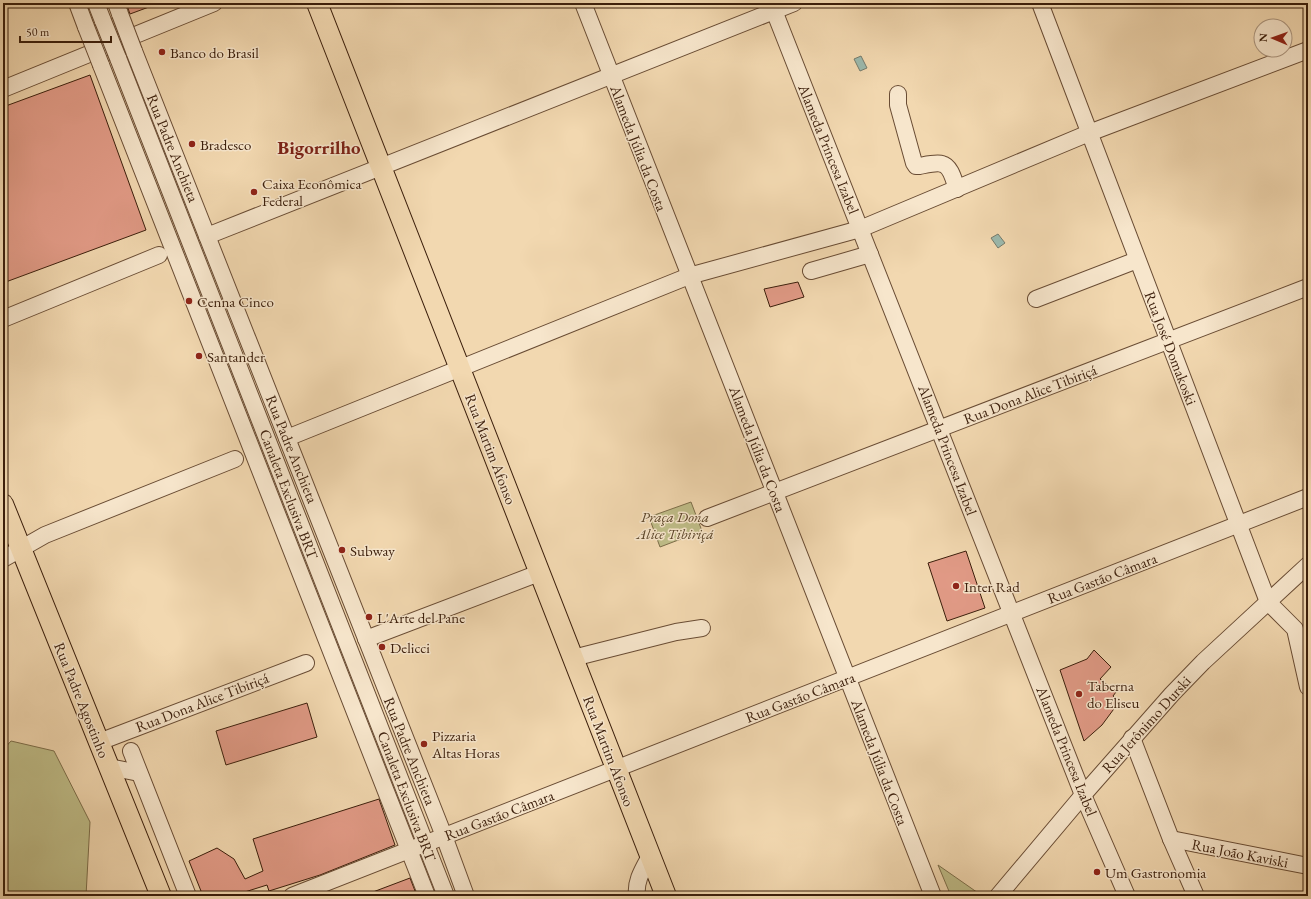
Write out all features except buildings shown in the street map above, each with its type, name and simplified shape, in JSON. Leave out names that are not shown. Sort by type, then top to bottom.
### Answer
[{"type":"main road","name":"Rua Martim Afonso","points":[[317,3],[666,896]]},
{"type":"main road","name":"Rua Padre Agostinho","points":[[3,504],[161,896]]},
{"type":"street","points":[[77,3],[427,896]]},
{"type":"street","name":"Canaleta Exclusiva BRT","points":[[96,3],[446,896]]},
{"type":"street","points":[[3,89],[214,3]]},
{"type":"street","name":"Alameda Júlia da Costa","points":[[583,3],[932,896]]},
{"type":"street","points":[[207,236],[611,76],[773,7],[794,3]]},
{"type":"street","name":"Rua José Domakoski","points":[[1040,3],[1268,602],[1301,631],[1308,687]]},
{"type":"street","name":"Alameda Princesa Izabel","points":[[773,7],[1083,794],[1127,896]]},
{"type":"street","name":"Rua Padre Anchieta","points":[[118,8],[444,836],[466,896]]},
{"type":"street","points":[[287,438],[690,276],[860,229],[1089,133],[1308,50]]},
{"type":"street","points":[[898,94],[898,105],[914,163],[916,166],[944,165],[950,171],[957,188]]},
{"type":"street","points":[[811,271],[870,254]]},
{"type":"street","points":[[3,318],[159,255]]},
{"type":"street","points":[[1036,299],[1138,260]]},
{"type":"street","name":"Rua Dona Alice Tibiriçá","points":[[706,518],[1308,287]]},
{"type":"street","points":[[3,559],[45,535],[235,459]]},
{"type":"street","name":"Rua Gastão Câmara","points":[[292,896],[1308,497]]},
{"type":"street","name":"Rua Jerônimo Durski","points":[[998,896],[1083,794],[1188,677],[1308,565]]},
{"type":"street","points":[[366,639],[539,573]]},
{"type":"street","points":[[573,658],[676,632],[702,628]]},
{"type":"street","name":"Rua Dona Alice Tibiriçá","points":[[99,742],[306,663]]},
{"type":"street","points":[[1132,738],[1171,839],[1196,896]]},
{"type":"street","points":[[131,751],[186,894]]},
{"type":"street","points":[[109,767],[139,773]]},
{"type":"street","name":"Rua João Kaviski","points":[[1171,839],[1308,866]]},
{"type":"street","points":[[637,896],[636,889],[638,878],[650,856]]},
{"type":"green space","name":"Praça Dona Alice Tibiriçá","points":[[691,502],[702,531],[660,547],[649,517]]},
{"type":"green space","points":[[11,741],[54,751],[90,822],[86,896],[3,896],[3,750]]},
{"type":"green space","points":[[938,865],[981,895],[951,896]]},
{"type":"shaded area","points":[[861,56],[867,68],[860,71],[854,59]]},
{"type":"shaded area","points":[[998,234],[1005,243],[998,248],[991,238]]},
{"type":"place","name":"Banco do Brasil","points":[[162,52]]},
{"type":"place","name":"Bradesco","points":[[192,144]]},
{"type":"place","name":"Caixa Econômica Federal","points":[[254,192]]},
{"type":"place","name":"Cenna Cinco","points":[[189,301]]},
{"type":"place","name":"Santander","points":[[199,356]]},
{"type":"place","name":"Subway","points":[[342,550]]},
{"type":"place","name":"Inter Rad","points":[[956,586]]},
{"type":"place","name":"L'Arte del Pane","points":[[369,617]]},
{"type":"place","name":"Delicci","points":[[382,647]]},
{"type":"place","name":"Taberna do Eliseu","points":[[1079,694]]},
{"type":"place","name":"Pizzaria Altas Horas","points":[[424,744]]},
{"type":"place","name":"Um Gastronomia","points":[[1097,872]]},
{"type":"district","name":"Bigorrilho","points":[[319,147]]}]
